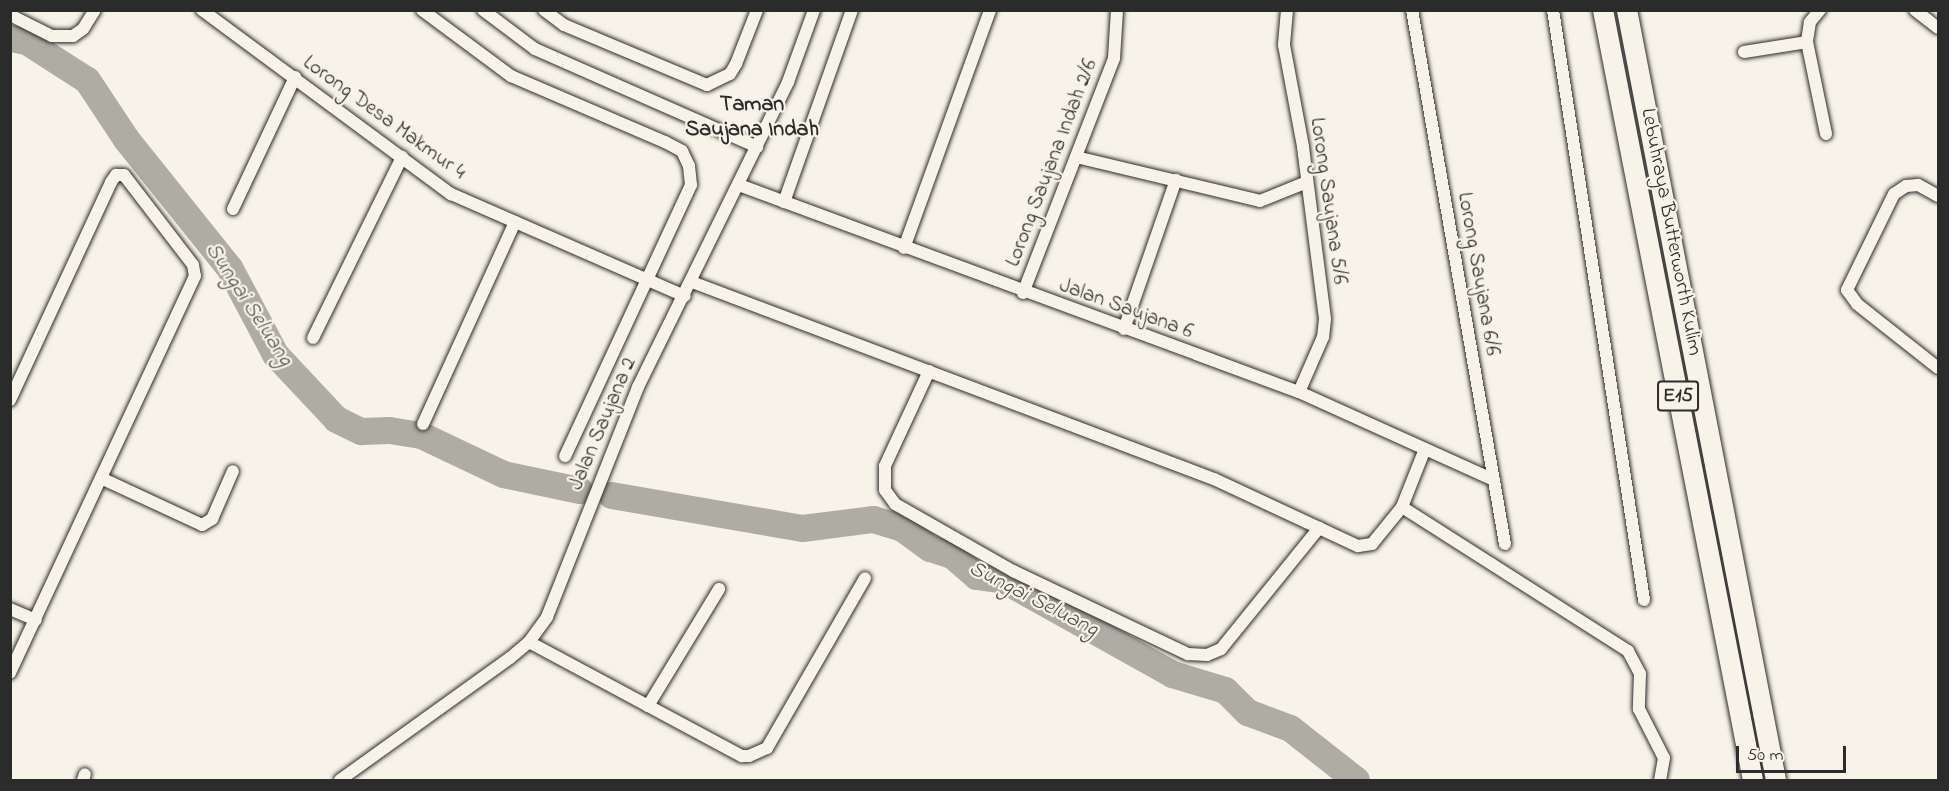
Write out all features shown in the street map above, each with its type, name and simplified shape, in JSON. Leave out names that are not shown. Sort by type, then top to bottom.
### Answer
[{"type":"highway","name":"Lebuhraya Butterworth Kulim","points":[[1603,10],[1753,780]]},
{"type":"highway","name":"Lebuhraya Butterworth Kulim","points":[[1627,10],[1776,780]]},
{"type":"street","points":[[10,15],[52,36],[73,36],[83,29],[95,10]]},
{"type":"street","name":"Lorong Desa Makmur 4","points":[[202,10],[451,194],[685,296]]},
{"type":"street","points":[[422,10],[511,76],[682,151],[690,166],[691,185],[650,281],[565,456]]},
{"type":"street","points":[[483,10],[535,49],[757,147]]},
{"type":"street","points":[[544,10],[559,15],[690,80],[707,85],[719,81],[736,64],[757,10]]},
{"type":"street","name":"Jalan Saujana 2","points":[[340,780],[529,642],[547,616],[638,387],[692,282],[788,82],[814,10]]},
{"type":"street","points":[[784,202],[852,10]]},
{"type":"street","points":[[904,248],[990,10]]},
{"type":"street","name":"Lorong Saujana Indah 2/6","points":[[1023,292],[1114,58],[1117,10]]},
{"type":"street","name":"Lorong Saujana 5/6","points":[[1287,10],[1284,45],[1307,182],[1324,319],[1323,337],[1299,392]]},
{"type":"street","name":"Lorong Saujana 6/6","points":[[1412,10],[1505,544]]},
{"type":"street","points":[[1553,10],[1644,600]]},
{"type":"street","points":[[1820,10],[1810,22],[1807,42],[1826,134]]},
{"type":"street","points":[[1915,10],[1938,28]]},
{"type":"street","points":[[1744,52],[1807,42]]},
{"type":"street","points":[[233,209],[295,77]]},
{"type":"street","points":[[313,339],[402,157]]},
{"type":"street","points":[[1076,157],[1260,201],[1307,182]]},
{"type":"street","points":[[10,400],[111,182],[116,175],[124,175],[193,265],[195,276],[103,479],[10,673]]},
{"type":"street","points":[[1124,329],[1176,180]]},
{"type":"street","name":"Jalan Saujana 6","points":[[739,185],[1023,292],[1299,392],[1494,480]]},
{"type":"street","points":[[1938,196],[1918,186],[1906,186],[1894,194],[1847,290],[1857,304],[1938,368]]},
{"type":"street","points":[[423,424],[515,222]]},
{"type":"street","points":[[692,282],[1214,479],[1358,546],[1372,544],[1402,507],[1425,449]]},
{"type":"street","points":[[929,371],[885,466],[885,490],[895,504],[1013,571],[1188,654],[1207,655],[1221,649],[1318,528]]},
{"type":"street","points":[[103,479],[202,525],[212,519],[234,471]]},
{"type":"street","points":[[1402,507],[1628,651],[1640,674],[1639,709],[1664,758],[1660,780]]},
{"type":"street","points":[[529,642],[742,756],[759,753],[767,748],[865,578]]},
{"type":"street","points":[[648,706],[719,589]]},
{"type":"street","points":[[10,609],[36,620]]},
{"type":"waterway","name":"Sungai Seluang","points":[[10,38],[26,41],[87,80],[126,139],[230,269],[275,354],[336,419],[361,431],[389,430],[421,435],[503,474],[579,490]]},
{"type":"waterway","name":"Sungai Seluang","points":[[611,495],[802,528],[873,519],[902,528],[930,548],[952,555],[976,576],[1004,580],[1172,674],[1225,690],[1247,712],[1290,728],[1356,780]]},
{"type":"district","name":"Taman Saujana Indah","points":[[752,118]]}]
